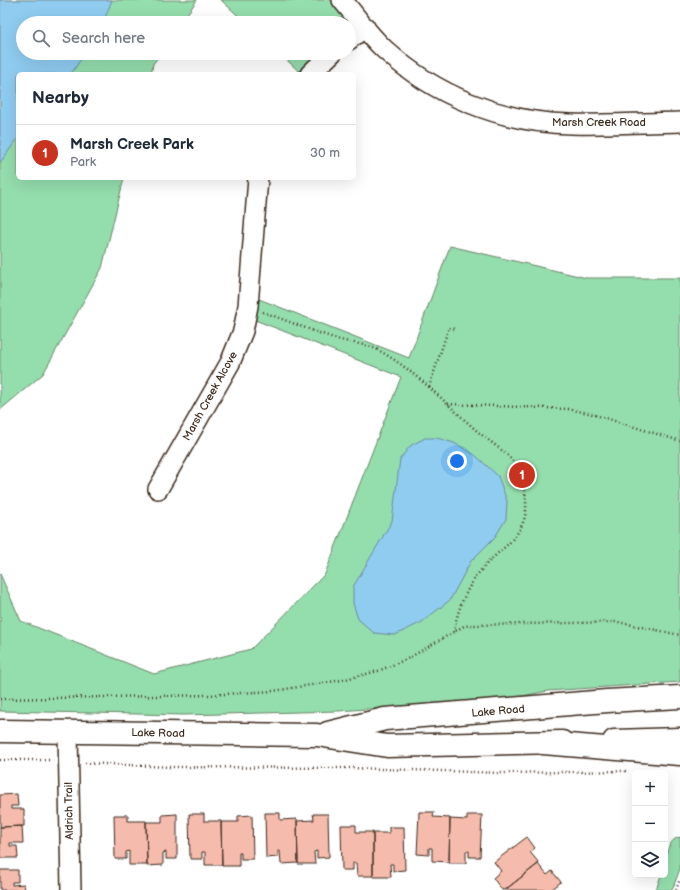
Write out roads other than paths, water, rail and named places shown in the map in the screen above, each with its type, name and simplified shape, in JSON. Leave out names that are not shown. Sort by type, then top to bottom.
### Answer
[{"type":"street","name":"Marsh Creek Road","points":[[342,0],[355,16]]},
{"type":"street","name":"Marsh Creek Road","points":[[356,17],[383,48],[407,68],[435,86],[467,102],[502,114],[535,121],[570,124],[680,122]]},
{"type":"street","points":[[356,34],[364,27]]},
{"type":"street","points":[[312,72],[325,60]]},
{"type":"street","name":"Marsh Creek Alcove","points":[[158,489],[230,363],[243,332],[248,306],[258,180]]},
{"type":"street","name":"Lake Road","points":[[317,735],[385,719],[607,701],[680,697]]},
{"type":"street","name":"Lake Road","points":[[0,731],[317,735],[387,746],[680,739]]},
{"type":"street","name":"Aldrich Trail","points":[[68,732],[71,890]]},
{"type":"street","points":[[543,743],[680,754]]},
{"type":"water","points":[[0,0],[112,0],[106,16],[16,16],[16,60],[80,60],[72,72],[16,72],[16,141],[0,163]]},
{"type":"water","points":[[425,438],[437,438],[454,443],[475,455],[498,476],[507,501],[506,519],[495,537],[471,561],[450,600],[422,622],[395,635],[374,633],[358,619],[353,603],[353,587],[392,521],[400,459],[410,446]]},
{"type":"place","name":"Marsh Creek Park","points":[[522,475]]}]
